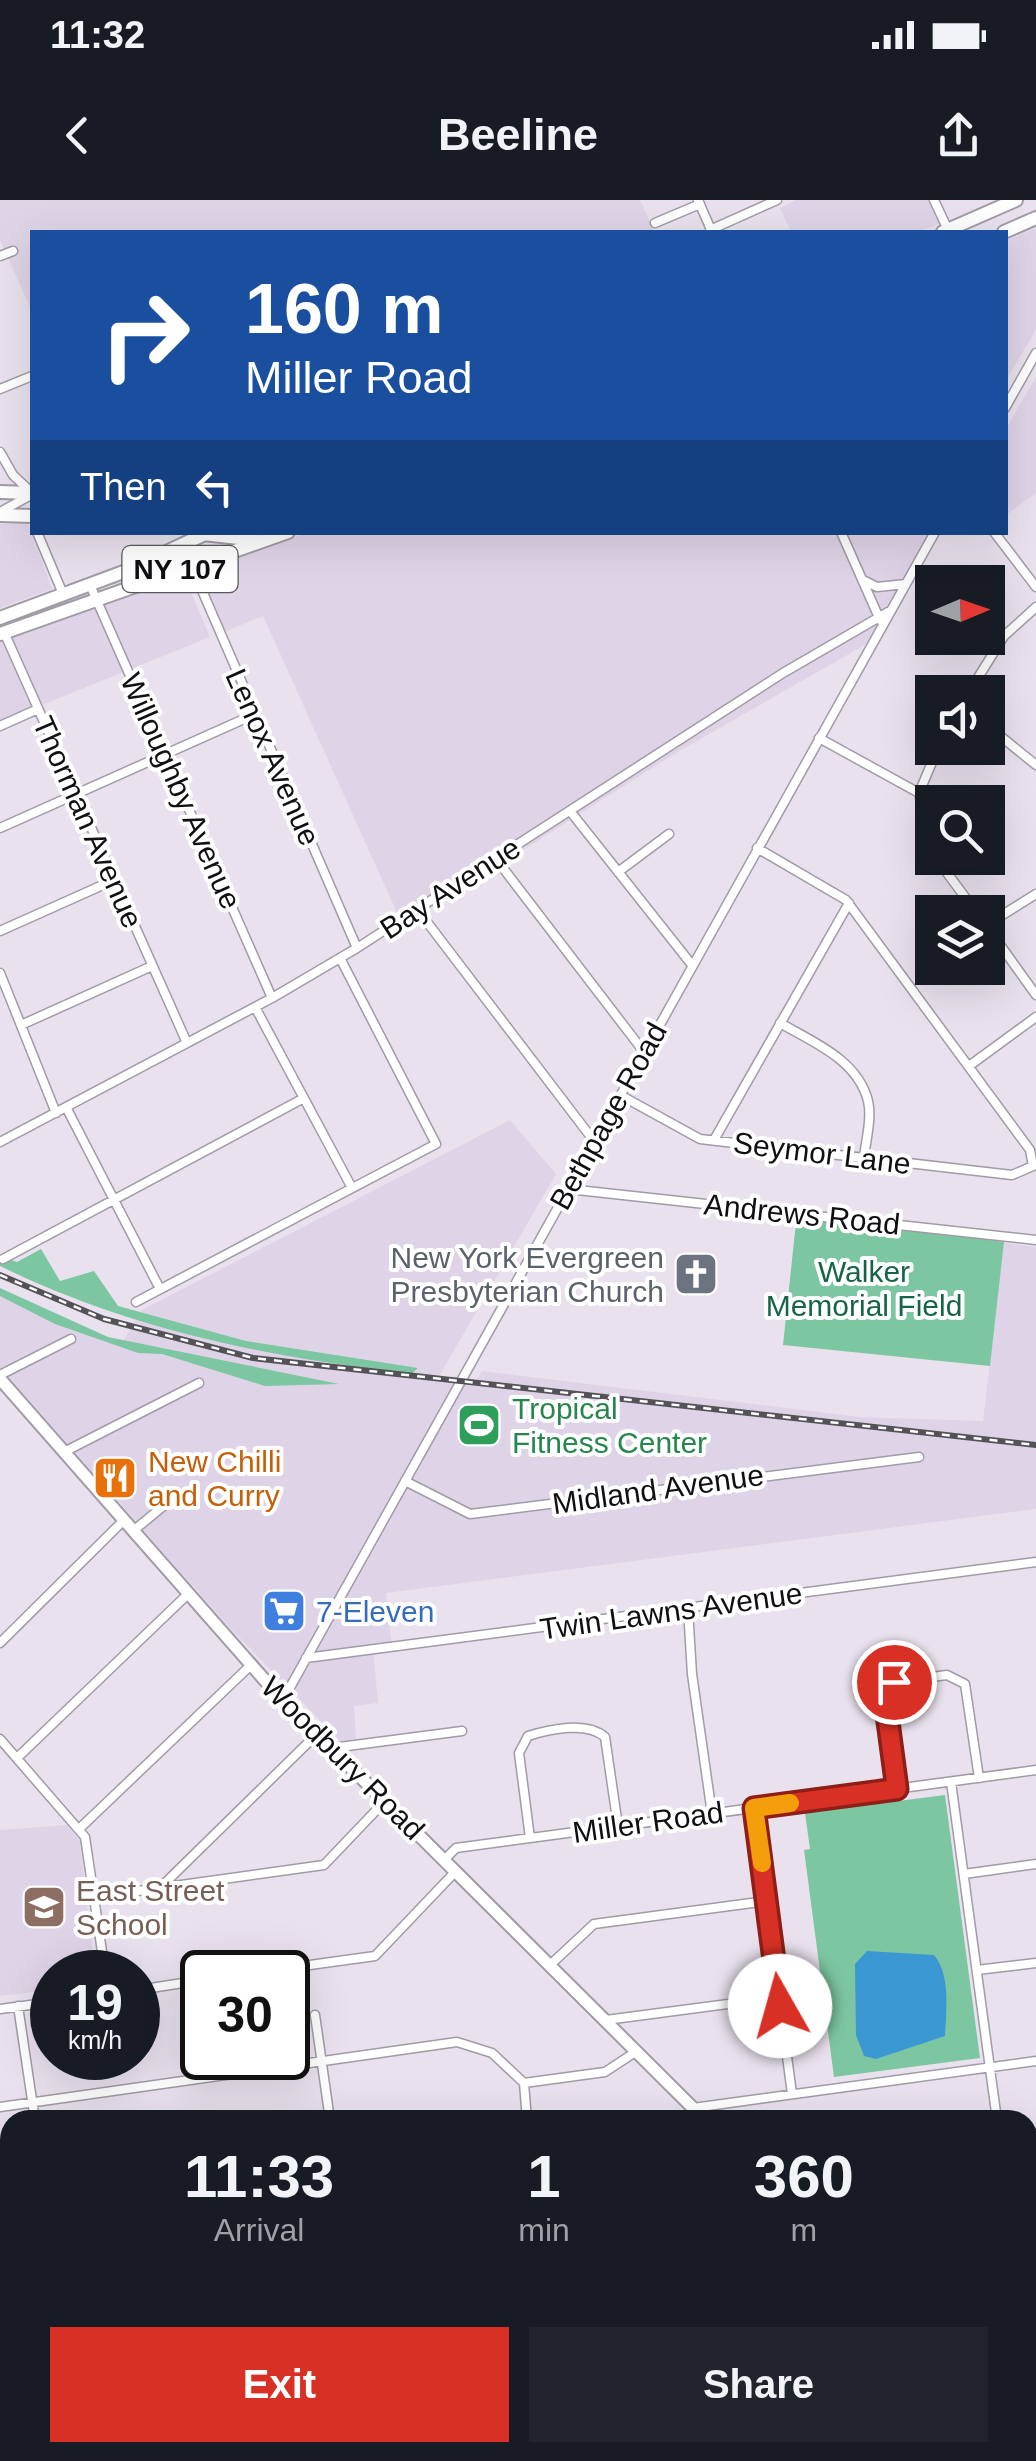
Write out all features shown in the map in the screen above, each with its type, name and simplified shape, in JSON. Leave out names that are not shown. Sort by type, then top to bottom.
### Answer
[{"type":"main road","points":[[948,230],[1016,200]]},
{"type":"main road","points":[[1008,230],[1036,218]]},
{"type":"main road","points":[[0,489],[30,493]]},
{"type":"main road","points":[[0,514],[30,518]]},
{"type":"main road","name":"NY 107","points":[[1,627],[63,594],[198,535]]},
{"type":"main road","points":[[220,535],[265,540],[279,535]]},
{"type":"main road","name":"NY 107","points":[[1,627],[96,599],[265,540]]},
{"type":"main road","name":"Woodbury Road","points":[[1,1382],[283,1700],[693,2108]]},
{"type":"street","points":[[713,230],[777,200]]},
{"type":"street","points":[[934,200],[946,230]]},
{"type":"street","points":[[655,224],[699,202],[711,230]]},
{"type":"street","points":[[0,256],[13,251]]},
{"type":"street","points":[[1008,403],[1036,353]]},
{"type":"street","points":[[0,389],[30,377]]},
{"type":"street","points":[[0,452],[6,465],[30,491]]},
{"type":"street","points":[[0,489],[6,478],[6,465]]},
{"type":"street","points":[[0,514],[30,494]]},
{"type":"street","points":[[38,535],[63,594]]},
{"type":"street","points":[[841,535],[883,618]]},
{"type":"street","name":"Bethpage Road","points":[[283,1700],[883,618],[933,535]]},
{"type":"street","points":[[996,535],[1036,588]]},
{"type":"street","points":[[1024,573],[1036,564]]},
{"type":"street","name":"Lenox Avenue","points":[[191,565],[356,948]]},
{"type":"street","points":[[861,579],[876,587],[906,584]]},
{"type":"street","name":"Willoughby Avenue","points":[[90,584],[272,998]]},
{"type":"street","points":[[980,675],[1004,636],[1036,606]]},
{"type":"street","name":"Bay Avenue","points":[[0,1142],[256,1007],[340,958],[783,673],[883,618]]},
{"type":"street","name":"Thorman Avenue","points":[[1,627],[187,1043]]},
{"type":"street","points":[[0,726],[38,709]]},
{"type":"street","points":[[0,828],[253,716]]},
{"type":"street","points":[[819,738],[915,790]]},
{"type":"street","points":[[1005,740],[1036,765]]},
{"type":"street","points":[[570,811],[692,965]]},
{"type":"street","points":[[618,872],[669,834]]},
{"type":"street","points":[[757,848],[849,904],[968,1066],[1036,1016]]},
{"type":"street","points":[[496,858],[644,1052]]},
{"type":"street","points":[[0,931],[114,880]]},
{"type":"street","points":[[1005,915],[1036,894]]},
{"type":"street","points":[[714,1140],[849,904]]},
{"type":"street","points":[[417,909],[594,1141]]},
{"type":"street","points":[[1005,950],[1036,995]]},
{"type":"street","points":[[136,1302],[436,1144],[340,958]]},
{"type":"street","points":[[21,1025],[152,966]]},
{"type":"street","points":[[0,973],[56,1113]]},
{"type":"street","points":[[256,1007],[352,1188]]},
{"type":"street","points":[[780,1023],[838,1057],[862,1086],[869,1104],[864,1157]]},
{"type":"street","name":"Seymor Lane","points":[[620,1095],[700,1138],[1012,1174],[1033,1166],[1030,1150],[968,1066]]},
{"type":"street","points":[[3,1259],[304,1098]]},
{"type":"street","points":[[66,1108],[160,1289]]},
{"type":"street","name":"Andrews Road","points":[[568,1188],[1036,1240]]},
{"type":"street","points":[[1,1382],[71,1339]]},
{"type":"street","points":[[64,1452],[199,1383]]},
{"type":"street","name":"Midland Avenue","points":[[405,1481],[470,1514],[919,1457]]},
{"type":"street","points":[[133,1531],[172,1499]]},
{"type":"street","points":[[0,1643],[124,1520]]},
{"type":"street","name":"Twin Lawns Avenue","points":[[306,1658],[1036,1562]]},
{"type":"street","points":[[17,1758],[188,1594]]},
{"type":"street","points":[[688,1609],[692,1674],[712,1814]]},
{"type":"street","points":[[79,1828],[251,1665]]},
{"type":"street","points":[[897,1789],[885,1699],[894,1682],[947,1675],[964,1684],[979,1778]]},
{"type":"street","points":[[530,1838],[519,1753],[528,1736],[552,1731],[587,1728],[606,1737],[618,1826]]},
{"type":"street","points":[[332,1748],[462,1731]]},
{"type":"street","points":[[162,1886],[318,1733]]},
{"type":"street","points":[[0,1739],[85,1837],[102,1950]]},
{"type":"street","name":"Miller Road","points":[[444,1860],[456,1848],[1036,1770]]},
{"type":"street","points":[[952,1782],[996,2110]]},
{"type":"street","points":[[95,1897],[324,1866],[385,1801]]},
{"type":"street","points":[[754,1808],[792,2094]]},
{"type":"street","points":[[964,1874],[1036,1864]]},
{"type":"street","points":[[310,1965],[375,1956],[456,1871]]},
{"type":"street","points":[[550,1965],[594,1924],[767,1900]]},
{"type":"street","points":[[977,1970],[1036,1962]]},
{"type":"street","points":[[606,2020],[820,1992]]},
{"type":"street","points":[[0,2009],[30,2005]]},
{"type":"street","points":[[18,2006],[33,2110]]},
{"type":"street","points":[[315,2015],[329,2110]]},
{"type":"street","points":[[0,2107],[468,2042],[492,2053],[524,2083],[526,2110]]},
{"type":"street","points":[[524,2083],[605,2072],[638,2051]]},
{"type":"street","points":[[693,2108],[1036,2061]]},
{"type":"shaded area","points":[[0,200],[640,200],[654,230],[30,230],[30,308],[0,240]]},
{"type":"shaded area","points":[[796,200],[928,200],[939,224],[922,230],[790,230],[780,208]]},
{"type":"shaded area","points":[[1036,228],[1036,330],[1008,377],[1008,240]]},
{"type":"shaded area","points":[[1036,377],[1036,493],[1008,514],[1008,426]]},
{"type":"shaded area","points":[[28,523],[52,589],[0,608],[0,524]]},
{"type":"shaded area","points":[[301,535],[931,535],[886,633],[676,753],[403,926],[263,616],[224,632],[195,567]]},
{"type":"shaded area","points":[[184,576],[210,637],[0,722],[0,642]]},
{"type":"shaded area","points":[[510,1120],[556,1174],[438,1378],[476,1381],[482,1371],[860,1417],[983,1421],[1004,1243],[1036,1247],[1036,1509],[386,1593],[392,1645],[373,1648],[378,1703],[354,1706],[356,1739],[341,1742],[230,1628],[0,1367],[0,1295],[120,1346],[142,1310]]},
{"type":"shaded area","name":"East Street School","points":[[66,1825],[80,1841],[92,1950],[30,1950],[30,1993],[0,1996],[0,1830]]},
{"type":"green space","name":"Walker Memorial Field","points":[[797,1213],[1004,1242],[990,1366],[783,1345]]},
{"type":"green space","points":[[41,1249],[60,1281],[94,1271],[118,1306],[246,1341],[418,1368],[411,1374],[357,1367],[201,1338],[100,1308],[0,1266],[0,1256],[17,1262]]},
{"type":"green space","points":[[0,1288],[108,1337],[339,1384],[265,1386],[162,1354],[138,1353],[55,1324],[0,1296]]},
{"type":"green space","points":[[945,1795],[980,2058],[834,2077],[804,1850],[810,1849],[805,1813]]},
{"type":"water","points":[[867,1951],[934,1955],[945,1983],[945,2036],[876,2059],[864,2056],[856,2035],[855,1964]]},
{"type":"railway","points":[[0,1275],[104,1319],[253,1358],[1036,1445]]},
{"type":"slow traffic","points":[[762,1863],[754,1808],[790,1803]]},
{"type":"place","name":"New York Evergreen Presbyterian Church","points":[[696,1274]]},
{"type":"place","name":"Tropical Fitness Center","points":[[479,1425]]},
{"type":"place","name":"New Chilli and Curry","points":[[115,1478]]},
{"type":"place","name":"7-Eleven","points":[[284,1611]]},
{"type":"place","name":"East Street School","points":[[44,1907]]},
{"type":"route","points":[[780,2006],[754,1808],[897,1789],[885,1699],[894,1682]]}]
